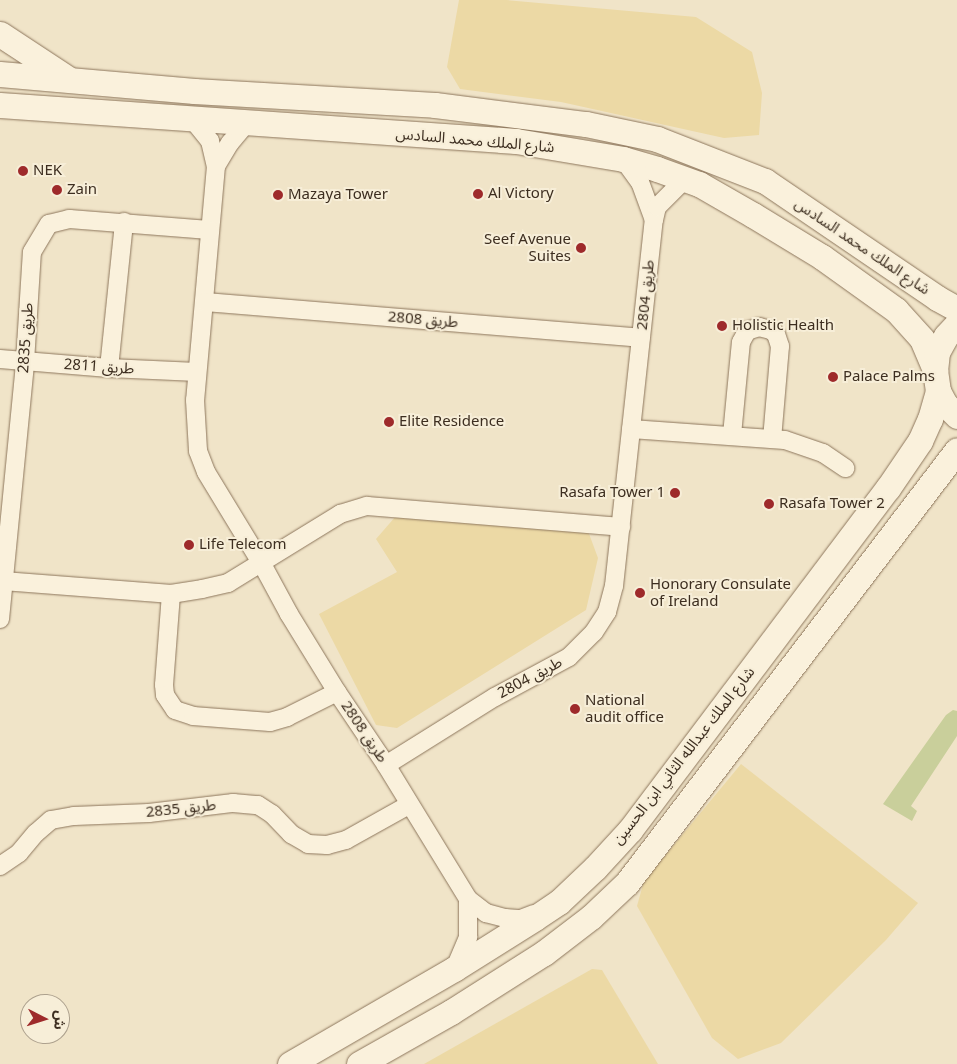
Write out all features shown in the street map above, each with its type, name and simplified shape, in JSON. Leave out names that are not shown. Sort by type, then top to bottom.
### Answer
[{"type":"main road","points":[[0,34],[69,80]]},
{"type":"main road","name":"شارع الملك محمد السادس","points":[[0,74],[194,91],[435,105],[586,124],[658,139],[766,181],[937,298],[957,308]]},
{"type":"main road","name":"شارع الملك محمد السادس","points":[[5,108],[516,141],[623,160],[686,178],[753,215],[822,258],[896,310],[922,339],[945,404],[957,416]]},
{"type":"main road","name":"شارع الملك عبدالله الثاني ابن الحسين","points":[[290,1064],[454,969],[559,902],[630,830],[888,488],[920,441],[930,420],[936,380],[937,352],[946,336],[957,324]]},
{"type":"main road","name":"شارع الملك عبدالله الثاني ابن الحسين","points":[[359,1064],[451,1012],[544,953],[614,897],[666,835],[736,739],[957,450]]},
{"type":"street","name":"طريق 2808","points":[[193,120],[210,141],[216,166],[195,400],[198,451],[206,472],[262,564],[289,614],[337,692],[386,765],[468,899],[486,912],[505,918],[521,919],[559,902]]},
{"type":"street","name":"طريق 2808","points":[[216,166],[230,144],[247,123]]},
{"type":"street","points":[[623,160],[640,182],[654,220]]},
{"type":"street","points":[[654,220],[657,207],[686,178]]},
{"type":"street","name":"طريق 2835","points":[[0,619],[25,362],[32,252],[38,240],[49,224],[69,219],[210,230]]},
{"type":"street","name":"طريق 2804","points":[[386,765],[495,697],[568,657],[594,632],[607,612],[611,599],[621,528],[654,220]]},
{"type":"street","points":[[109,368],[124,222]]},
{"type":"street","name":"طريق 2808","points":[[205,302],[641,338]]},
{"type":"street","points":[[732,436],[741,342],[747,331],[759,326],[776,334],[780,346],[772,438]]},
{"type":"street","name":"طريق 2811","points":[[0,359],[109,368],[197,372]]},
{"type":"street","points":[[631,429],[772,438],[811,447],[845,468]]},
{"type":"street","points":[[3,580],[171,594],[228,583],[262,564],[340,514],[367,506],[621,528]]},
{"type":"street","points":[[171,594],[164,685],[165,695],[175,710],[193,716],[270,722],[287,717],[337,692]]},
{"type":"street","name":"طريق 2835","points":[[0,866],[19,853],[36,833],[51,820],[74,816],[149,813],[233,803],[258,805],[272,814],[292,834],[308,844],[327,845],[346,840],[363,832],[409,805]]},
{"type":"street","points":[[454,969],[468,937],[468,899]]},
{"type":"green space","points":[[953,710],[957,711],[957,736],[911,806],[917,811],[912,821],[883,804],[946,715]]},
{"type":"sand","points":[[459,0],[506,0],[696,17],[752,52],[762,93],[759,135],[724,138],[561,102],[460,89],[447,67]]},
{"type":"sand","points":[[396,516],[588,531],[598,558],[586,610],[397,728],[376,725],[319,614],[397,572],[376,539]]},
{"type":"sand","points":[[741,764],[918,903],[886,940],[781,1043],[738,1059],[712,1038],[637,906],[644,881]]},
{"type":"sand","points":[[592,969],[602,970],[658,1064],[424,1064]]},
{"type":"place","name":"NEK","points":[[23,171]]},
{"type":"place","name":"Zain","points":[[57,190]]},
{"type":"place","name":"Al Victory","points":[[478,194]]},
{"type":"place","name":"Mazaya Tower","points":[[278,195]]},
{"type":"place","name":"Seef Avenue Suites","points":[[581,248]]},
{"type":"place","name":"Holistic Health","points":[[722,326]]},
{"type":"place","name":"Palace Palms","points":[[833,377]]},
{"type":"place","name":"Elite Residence","points":[[389,422]]},
{"type":"place","name":"Rasafa Tower 1","points":[[675,493]]},
{"type":"place","name":"Rasafa Tower 2","points":[[769,504]]},
{"type":"place","name":"Life Telecom","points":[[189,545]]},
{"type":"place","name":"Honorary Consulate of Ireland","points":[[640,593]]},
{"type":"place","name":"National audit office","points":[[575,709]]}]
